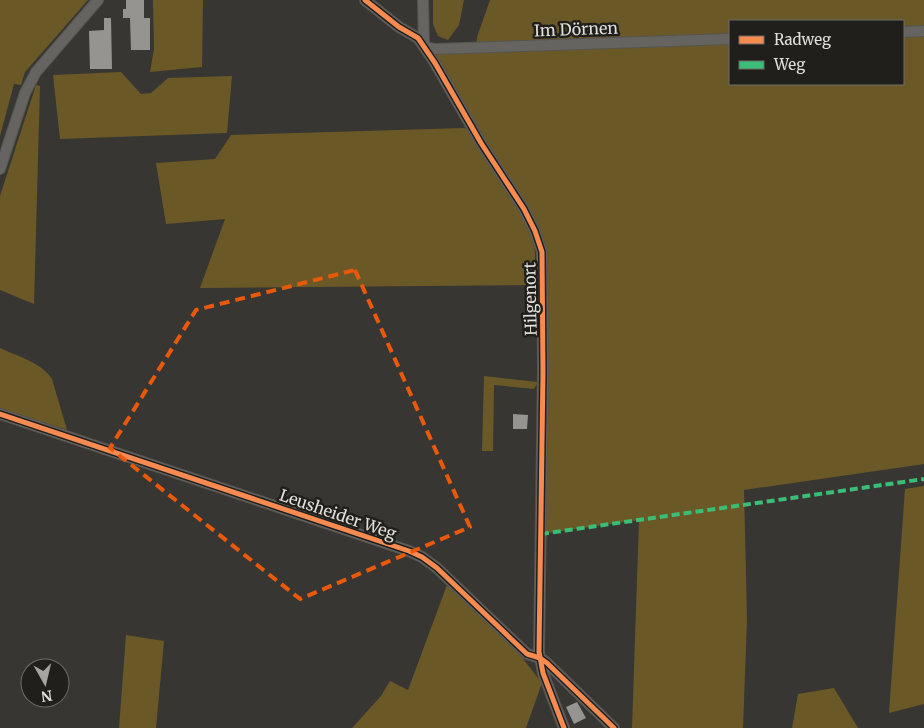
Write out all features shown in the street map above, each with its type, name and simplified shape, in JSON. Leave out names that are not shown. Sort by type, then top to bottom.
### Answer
[{"type":"street","points":[[0,169],[25,93],[36,72],[98,0]]},
{"type":"street","name":"Hilgenort","points":[[365,0],[399,28],[418,38],[481,143],[524,209],[535,231],[542,252],[543,372],[540,658],[543,673],[564,728]]},
{"type":"street","points":[[423,0],[424,47]]},
{"type":"street","points":[[904,32],[924,32]]},
{"type":"street","name":"Im Dörnen","points":[[424,47],[435,49],[729,38]]},
{"type":"street","name":"Leusheider Weg","points":[[0,414],[409,551],[422,557],[437,568],[527,654],[540,658],[614,728]]},
{"type":"highlighted area","points":[[355,270],[470,527],[300,599],[110,448],[196,310]]},
{"type":"shaded area","points":[[0,0],[88,0],[25,72],[21,85],[14,84],[0,136]]},
{"type":"shaded area","points":[[153,0],[203,0],[202,67],[150,72],[154,49]]},
{"type":"shaded area","points":[[433,0],[464,0],[459,25],[448,40],[438,36],[433,24]]},
{"type":"shaded area","points":[[490,0],[924,0],[924,464],[744,490],[747,619],[743,728],[632,728],[639,520],[541,534],[542,252],[535,231],[424,47],[476,48],[477,37]]},
{"type":"shaded area","points":[[121,72],[141,94],[151,93],[168,78],[232,76],[227,133],[60,139],[53,75]]},
{"type":"shaded area","points":[[36,85],[40,86],[34,304],[0,290],[0,196]]},
{"type":"shaded area","points":[[465,128],[478,143],[532,231],[535,253],[535,285],[200,288],[225,219],[166,224],[156,163],[215,159],[231,135]]},
{"type":"shaded area","points":[[0,348],[29,360],[48,373],[52,379],[67,430],[0,408]]},
{"type":"shaded area","points":[[484,376],[538,382],[534,389],[494,385],[493,451],[482,451]]},
{"type":"shaded area","points":[[924,486],[924,704],[889,713],[905,489]]},
{"type":"shaded area","points":[[447,585],[520,655],[542,683],[526,728],[352,728],[381,696],[390,681],[408,690]]},
{"type":"shaded area","points":[[126,635],[164,641],[156,728],[119,728]]},
{"type":"shaded area","points":[[834,688],[858,728],[792,728],[798,694]]},
{"type":"building","points":[[126,0],[144,0],[144,18],[150,18],[150,50],[131,50],[130,18],[123,18]]},
{"type":"building","points":[[104,18],[111,18],[112,69],[90,69],[89,31],[104,30]]},
{"type":"building","points":[[513,414],[528,415],[527,429],[513,429]]},
{"type":"building","points":[[577,702],[586,718],[574,724],[566,707]]},
{"type":"marked path","points":[[541,534],[924,479]]},
{"type":"cycle path","points":[[365,0],[399,27],[418,38],[435,63],[481,143],[524,209],[535,231],[542,252],[543,372],[539,652],[543,673],[564,728]]},
{"type":"cycle path","points":[[0,414],[409,551],[422,557],[437,568],[527,654],[540,658],[547,663],[614,728]]}]
